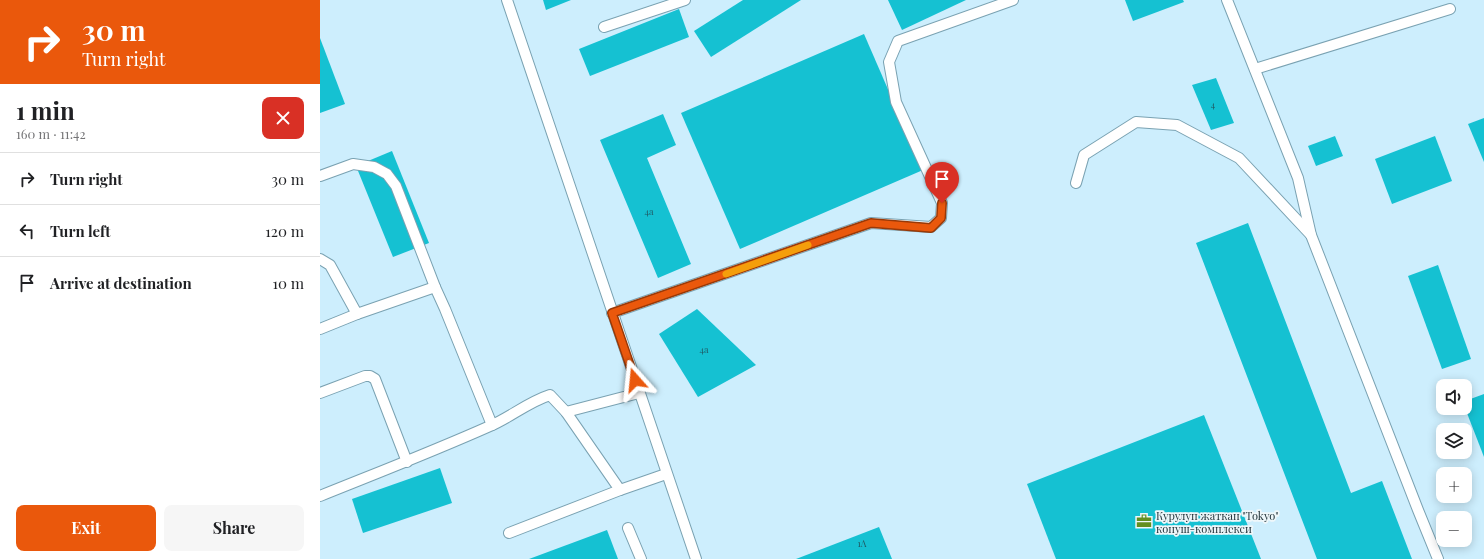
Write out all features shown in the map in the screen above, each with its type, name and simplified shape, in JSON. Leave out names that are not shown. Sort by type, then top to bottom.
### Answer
[{"type":"lane","points":[[507,0],[696,559]]},
{"type":"lane","points":[[604,27],[685,0]]},
{"type":"lane","points":[[612,313],[871,223],[931,228],[941,218],[942,203],[896,102],[889,62],[898,40],[1013,0]]},
{"type":"lane","points":[[1227,0],[1298,178],[1311,235],[1438,559]]},
{"type":"lane","points":[[1255,69],[1450,9]]},
{"type":"lane","points":[[1076,183],[1084,155],[1136,122],[1177,126],[1239,158],[1311,235]]},
{"type":"lane","points":[[320,176],[353,164],[374,167],[387,174],[396,186],[434,287],[445,308],[492,425]]},
{"type":"lane","points":[[320,258],[330,265],[357,314]]},
{"type":"lane","points":[[320,328],[434,287]]},
{"type":"lane","points":[[320,393],[365,376],[370,376],[375,379],[407,462]]},
{"type":"lane","points":[[566,412],[639,393]]},
{"type":"lane","points":[[320,496],[407,462],[492,425],[537,399],[550,396],[566,412],[620,490]]},
{"type":"lane","points":[[509,533],[620,490],[666,474]]},
{"type":"lane","points":[[628,528],[641,559]]},
{"type":"building","points":[[543,0],[571,0],[546,10]]},
{"type":"building","points":[[743,0],[801,0],[711,57],[694,31]]},
{"type":"building","points":[[888,0],[966,0],[902,30]]},
{"type":"building","points":[[1125,0],[1183,0],[1184,2],[1133,21]]},
{"type":"building","points":[[679,9],[689,37],[590,76],[579,49]]},
{"type":"building","points":[[864,34],[923,170],[740,249],[681,113]]},
{"type":"building","points":[[320,38],[345,104],[320,113]]},
{"type":"building","points":[[1216,78],[1234,123],[1211,130],[1192,85]]},
{"type":"building","points":[[663,114],[676,145],[647,158],[691,264],[658,278],[600,140]]},
{"type":"building","points":[[1484,118],[1484,162],[1468,124]]},
{"type":"building","points":[[1335,136],[1343,156],[1316,166],[1308,146]]},
{"type":"building","points":[[1435,136],[1452,181],[1392,204],[1375,159]]},
{"type":"building","points":[[392,151],[429,243],[393,257],[356,166]]},
{"type":"building","points":[[1248,223],[1351,493],[1382,481],[1412,559],[1317,559],[1196,243]]},
{"type":"building","points":[[1438,265],[1471,359],[1442,369],[1408,276]]},
{"type":"building","points":[[697,309],[756,365],[698,397],[659,334]]},
{"type":"building","points":[[1484,394],[1484,457],[1468,415],[1472,415],[1472,398]]},
{"type":"building","name":"Курулуп жаткан \"Tokyo\" конуш-комплекси","points":[[1204,415],[1261,559],[1056,559],[1027,484]]},
{"type":"building","points":[[440,468],[452,503],[363,533],[352,499]]},
{"type":"building","points":[[879,527],[892,559],[796,559]]},
{"type":"building","points":[[607,530],[618,559],[529,559]]},
{"type":"slow traffic","points":[[726,274],[808,245]]},
{"type":"place","name":"Курулуп жаткан \"Tokyo\" конуш-комплекси","points":[[1144,521]]},
{"type":"route","points":[[635,380],[612,313],[871,223],[911,225],[931,228],[941,218],[942,203]]}]
